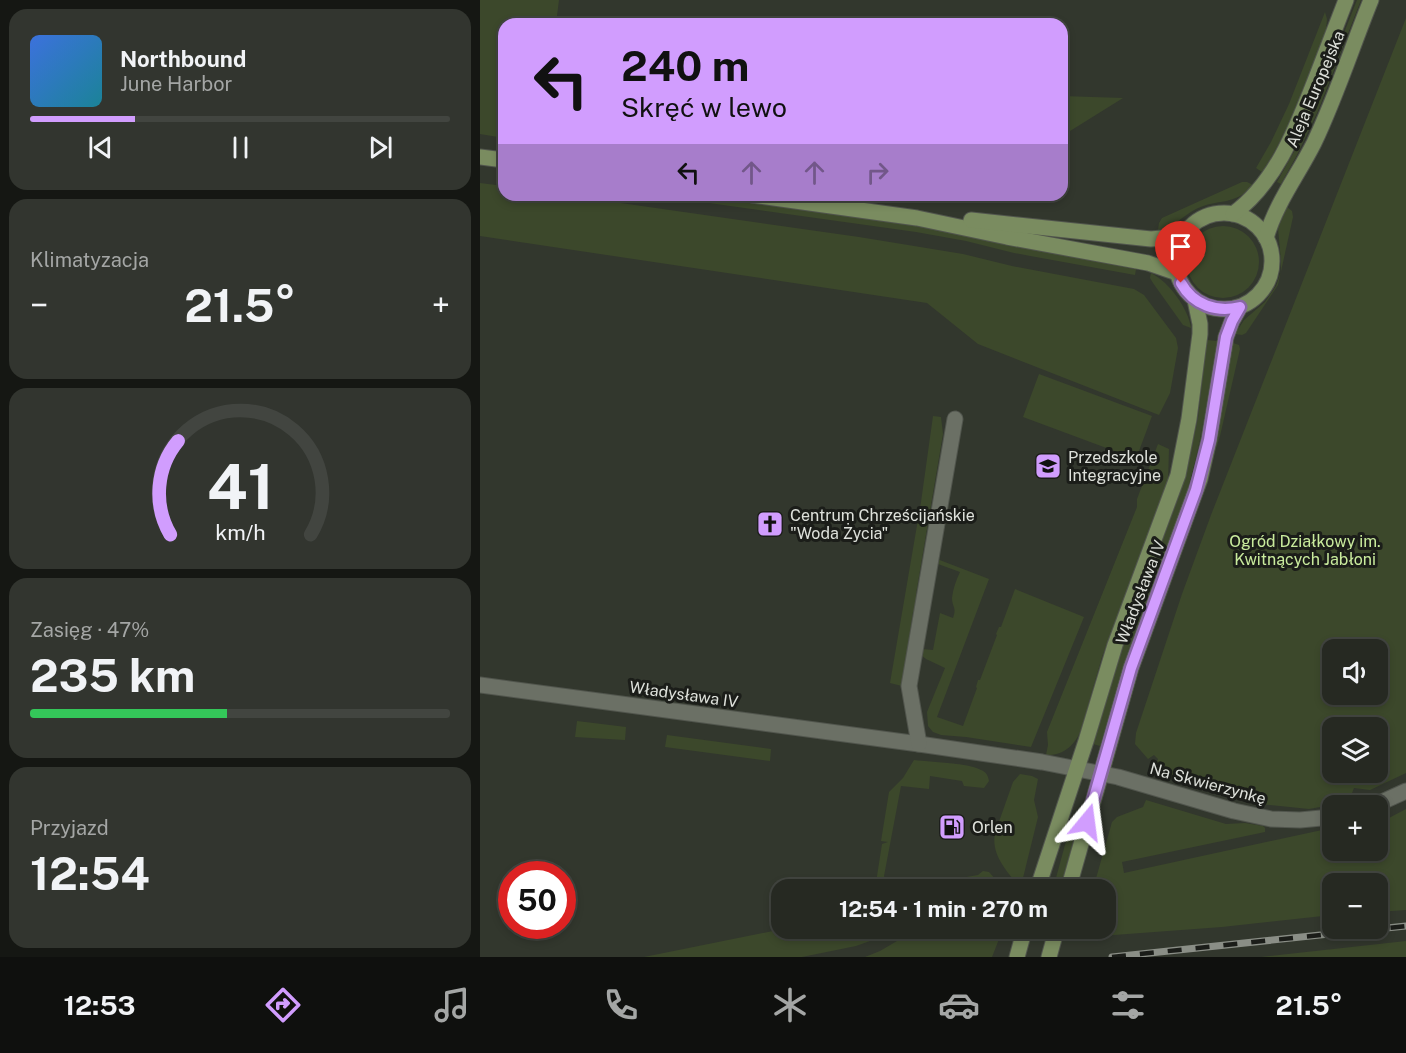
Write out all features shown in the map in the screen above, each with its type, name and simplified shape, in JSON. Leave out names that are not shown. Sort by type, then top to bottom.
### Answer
[{"type":"main road","name":"Aleja Europejska","points":[[1233,214],[1250,201],[1264,184],[1283,152],[1346,0]]},
{"type":"main road","name":"Aleja Europejska","points":[[1266,238],[1274,214],[1320,129],[1371,0]]},
{"type":"main road","points":[[480,157],[498,159]]},
{"type":"main road","points":[[795,201],[917,218],[1148,263],[1177,273]]},
{"type":"main road","points":[[1218,213],[1233,214],[1252,222],[1266,238],[1272,261],[1269,278],[1255,298],[1240,307],[1216,309],[1195,300],[1184,288],[1177,273],[1176,254],[1182,236],[1192,225],[1204,217],[1218,213]]},
{"type":"main road","points":[[917,218],[973,220],[1151,239],[1182,236]]},
{"type":"main road","name":"Władysława IV","points":[[1041,879],[1115,645],[1170,500],[1181,463],[1200,334],[1195,300]]},
{"type":"main road","name":"Władysława IV","points":[[1071,879],[1134,658],[1196,490],[1209,440],[1226,337],[1240,307]]},
{"type":"main road","points":[[1017,957],[1022,939]]},
{"type":"main road","points":[[1049,957],[1054,939]]},
{"type":"street","points":[[919,744],[909,686],[955,419]]},
{"type":"street","name":"Władysława IV","points":[[480,685],[1005,756],[1077,769]]},
{"type":"street","name":"Na Skwierzynkę","points":[[1077,769],[1101,773],[1234,811],[1271,819],[1322,818]]},
{"type":"street","points":[[1388,799],[1406,791]]},
{"type":"green space","points":[[480,0],[559,0],[557,18],[498,18],[498,137],[480,134]]},
{"type":"green space","points":[[1357,0],[1361,0],[1318,111],[1281,184],[1277,182],[1305,132]]},
{"type":"green space","points":[[1325,12],[1326,30],[1305,85],[1282,138],[1262,172],[1256,168],[1289,104]]},
{"type":"green space","name":"Ogród Działkowy im. Kwitnących Jabłoni","points":[[1406,18],[1406,773],[1388,782],[1388,717],[1322,717],[1322,783],[1385,783],[1370,790],[1354,788],[1352,793],[1343,795],[1322,795],[1322,807],[1309,809],[1259,804],[1154,773],[1158,759],[1154,755],[1148,759],[1135,744],[1136,733],[1182,594]]},
{"type":"green space","points":[[1068,96],[1123,98],[1068,132]]},
{"type":"green space","points":[[1242,182],[1253,185],[1239,196],[1196,209],[1174,224],[1158,230],[1162,218]]},
{"type":"green space","points":[[480,183],[498,185],[498,201],[607,201],[963,254],[1012,266],[1134,289],[1144,295],[1176,338],[1178,348],[1170,393],[1159,415],[978,344],[927,303],[480,236]]},
{"type":"green space","points":[[695,201],[742,201],[967,234],[1015,246],[1136,269],[1135,275],[916,232]]},
{"type":"green space","points":[[1287,207],[1292,211],[1293,217],[1281,271],[1278,228]]},
{"type":"green space","points":[[1223,226],[1243,232],[1253,242],[1259,262],[1253,282],[1243,292],[1223,298],[1203,292],[1193,282],[1187,262],[1193,242],[1203,232]]},
{"type":"green space","points":[[1151,273],[1177,296],[1186,312],[1191,328],[1183,325],[1153,283],[1150,278]]},
{"type":"green space","points":[[1281,273],[1278,285],[1246,333],[1235,334],[1244,320],[1265,302],[1276,286]]},
{"type":"green space","points":[[1207,340],[1217,341],[1191,478],[1128,651],[1100,746],[1093,744],[1116,664],[1187,470],[1198,418]]},
{"type":"green space","points":[[1233,343],[1239,345],[1240,349],[1216,449]]},
{"type":"green space","points":[[1039,374],[1152,416],[1136,459],[1023,417]]},
{"type":"green space","points":[[933,416],[941,417],[943,434],[916,594],[920,597],[918,610],[913,612],[902,686],[890,683],[921,502]]},
{"type":"green space","points":[[1158,444],[1169,449],[1168,482],[1102,657],[1081,730],[1068,749],[1058,754],[1046,755],[1047,732],[1137,507],[1137,499]]},
{"type":"green space","points":[[937,559],[989,579],[937,717],[963,726],[978,680],[980,680],[1015,589],[1084,617],[1031,747],[941,735],[933,732],[928,726],[927,712],[945,668],[921,655],[922,649],[933,650],[940,613],[953,618],[955,612],[952,595],[960,572],[938,564]]},
{"type":"green space","points":[[577,721],[626,727],[625,740],[575,737]]},
{"type":"green space","points":[[667,735],[771,749],[770,761],[665,747]]},
{"type":"green space","points":[[914,760],[976,768],[987,775],[989,781],[984,788],[964,786],[962,781],[930,776],[929,789],[901,786],[885,879],[877,879],[882,844],[888,842],[881,841],[889,792],[903,778]]},
{"type":"green space","points":[[1020,774],[1038,779],[1034,800],[1038,817],[1023,879],[1013,879],[1008,873],[1000,861],[994,841],[1013,782]]},
{"type":"green space","points":[[1146,800],[1226,824],[1245,823],[1263,826],[1265,832],[1122,862],[1124,873],[1322,830],[1322,861],[1388,861],[1388,818],[1406,809],[1406,910],[1388,911],[1388,873],[1322,873],[1322,916],[1116,935],[1116,879],[1096,879],[1112,822],[1117,817],[1143,807]]},
{"type":"green space","points":[[1072,819],[1079,821],[1063,879],[1056,879]]},
{"type":"green space","points":[[983,871],[989,872],[995,879],[954,879],[978,875]]},
{"type":"green space","points":[[771,931],[771,939],[873,939],[856,946],[802,957],[644,957]]},
{"type":"green space","points":[[900,939],[999,939],[992,957],[865,957]]},
{"type":"green space","points":[[1406,941],[1406,957],[1261,957]]},
{"type":"railway","points":[[1112,957],[1406,926]]},
{"type":"place","name":"Przedszkole Integracyjne","points":[[1048,466]]},
{"type":"place","name":"Centrum Chrześcijańskie \"Woda Życia\"","points":[[770,524]]},
{"type":"place","name":"Orlen","points":[[952,827]]},
{"type":"route","points":[[1087,822],[1131,668],[1196,490],[1209,440],[1226,337],[1240,307],[1222,309],[1205,306],[1191,296],[1181,283]]}]
